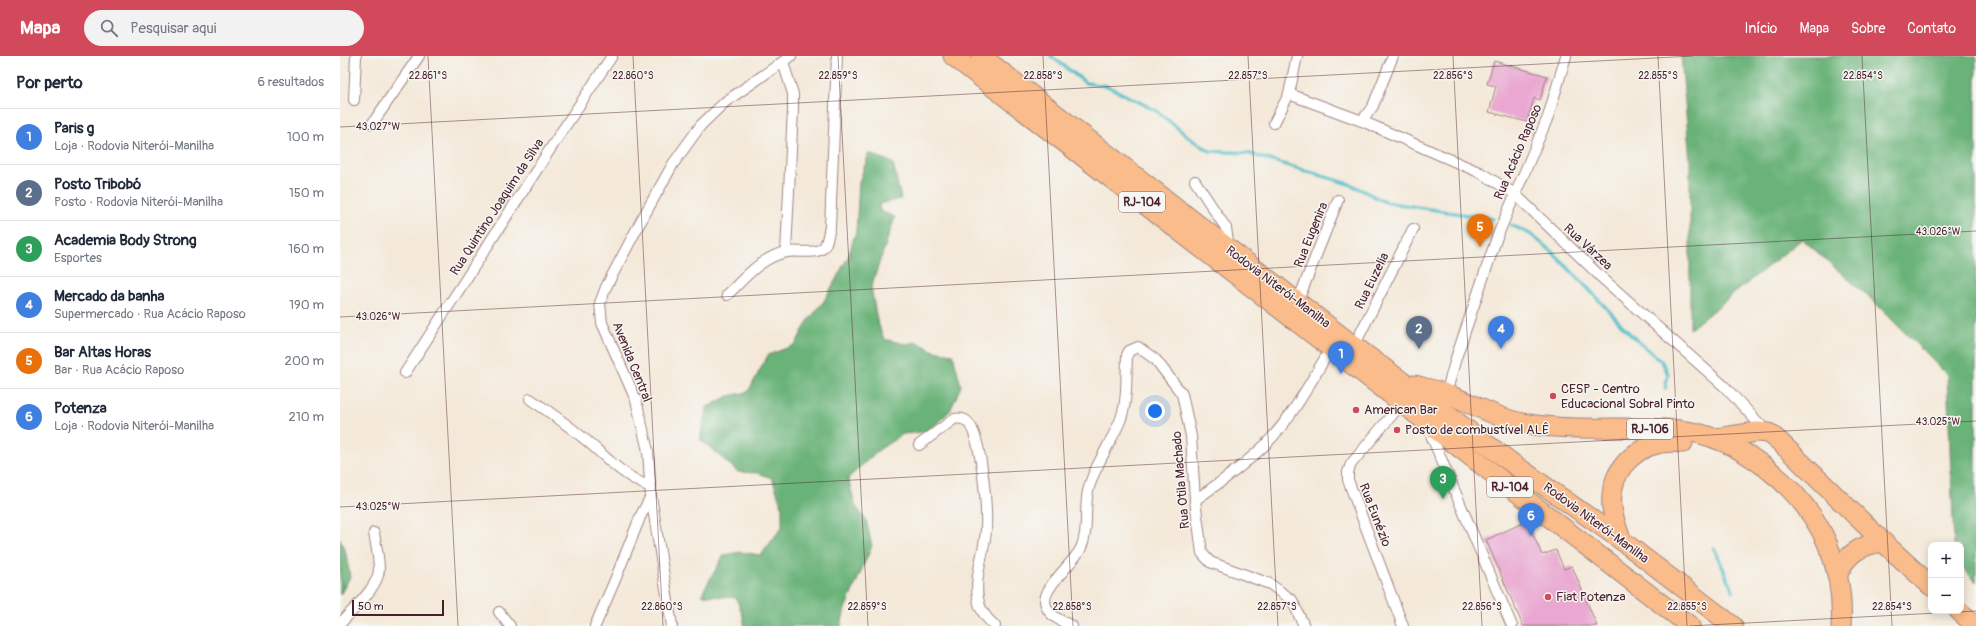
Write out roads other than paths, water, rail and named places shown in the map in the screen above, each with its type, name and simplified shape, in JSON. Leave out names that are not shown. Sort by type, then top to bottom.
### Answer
[{"type":"highway","name":"Rodovia Niterói-Manilha","points":[[953,56],[1686,624]]},
{"type":"highway","name":"Rodovia Niterói-Manilha","points":[[981,56],[1354,346],[1621,540],[1733,626]]},
{"type":"highway","name":"RJ-106","points":[[1402,381],[1446,394],[1487,412],[1526,424],[1563,429],[1680,430],[1716,438],[1754,459],[1774,475],[1797,497],[1814,521],[1826,542],[1837,576],[1835,623]]},
{"type":"highway","points":[[1716,438],[1757,432],[1769,433],[1928,583]]},
{"type":"highway","name":"RJ-106","points":[[1621,540],[1612,508],[1612,493],[1615,480],[1621,467],[1630,457],[1642,449],[1656,443],[1672,441],[1711,447],[1728,453],[1745,463],[1767,482],[1801,522],[1813,542],[1821,563],[1835,623]]},
{"type":"highway","points":[[1837,576],[1842,564],[1853,553],[1864,546],[1883,542]]},
{"type":"highway","points":[[1962,614],[1976,626]]},
{"type":"street","points":[[354,100],[356,56]]},
{"type":"street","points":[[372,124],[419,56]]},
{"type":"street","name":"Rua Quintino Joaquim da Silva","points":[[405,373],[612,56]]},
{"type":"street","points":[[727,295],[758,266],[770,258],[786,252],[816,250],[823,248],[826,243],[830,227],[837,56]]},
{"type":"street","points":[[1274,123],[1289,94],[1297,56]]},
{"type":"street","points":[[1362,121],[1373,106],[1393,56]]},
{"type":"street","name":"Rua Acácio Raposo","points":[[1446,394],[1456,358],[1496,237],[1548,117],[1566,56]]},
{"type":"street","points":[[786,252],[794,109],[787,59]]},
{"type":"street","name":"Avenida Central","points":[[672,626],[651,492],[648,452],[636,400],[602,323],[600,303],[606,287],[640,221],[673,164],[701,126],[726,102],[787,59]]},
{"type":"street","name":"Rua Várzea","points":[[1289,94],[1362,121],[1481,173],[1515,194],[1601,277],[1724,386],[1769,433]]},
{"type":"street","points":[[1195,181],[1226,228],[1229,250]]},
{"type":"street","name":"Rua Eugenira","points":[[1298,301],[1338,200]]},
{"type":"street","name":"Rua Euzelia","points":[[1354,346],[1413,228]]},
{"type":"street","name":"Rua Otila Machado","points":[[1072,626],[1055,618],[1048,609],[1045,600],[1048,591],[1080,548],[1085,532],[1085,510],[1088,490],[1120,420],[1124,399],[1127,355],[1129,350],[1138,347],[1156,360],[1182,394],[1191,436],[1195,500],[1202,553],[1210,562],[1270,584],[1292,600],[1304,626]]},
{"type":"street","points":[[1195,500],[1229,477],[1266,444],[1297,404],[1331,348]]},
{"type":"street","points":[[530,399],[558,417],[624,473],[651,492],[616,580],[595,626]]},
{"type":"street","name":"Rua Eunézio","points":[[1402,403],[1351,464],[1348,472],[1348,480],[1403,626]]},
{"type":"street","points":[[919,446],[954,419],[960,418],[966,420],[971,426],[975,436],[982,467],[985,498],[986,530],[976,583],[978,600],[986,618],[995,626]]},
{"type":"street","points":[[1427,424],[1512,626]]},
{"type":"street","points":[[340,624],[374,586],[378,577],[379,569],[374,533]]},
{"type":"street","points":[[499,612],[510,626]]},
{"type":"waterway","points":[[1051,56],[1086,83],[1107,86],[1157,111],[1191,139],[1210,151],[1247,153],[1352,185],[1385,202],[1493,219]]},
{"type":"waterway","points":[[1511,225],[1530,234],[1550,250],[1631,335],[1662,362],[1668,374],[1665,389]]},
{"type":"waterway","points":[[1714,548],[1733,591]]},
{"type":"place","name":"Bar Altas Horas","points":[[1480,247]]},
{"type":"place","name":"Posto Tribobó","points":[[1419,349]]},
{"type":"place","name":"Mercado da banha","points":[[1501,349]]},
{"type":"place","name":"Paris g","points":[[1341,374]]},
{"type":"place","name":"CESP - Centro Educacional Sobral Pinto","points":[[1553,396]]},
{"type":"place","name":"American Bar","points":[[1356,410]]},
{"type":"place","name":"Posto de combustível ALÊ","points":[[1397,430]]},
{"type":"place","name":"Academia Body Strong","points":[[1443,499]]},
{"type":"place","name":"Potenza","points":[[1531,536]]},
{"type":"place","name":"Fiat Potenza","points":[[1548,597]]}]
